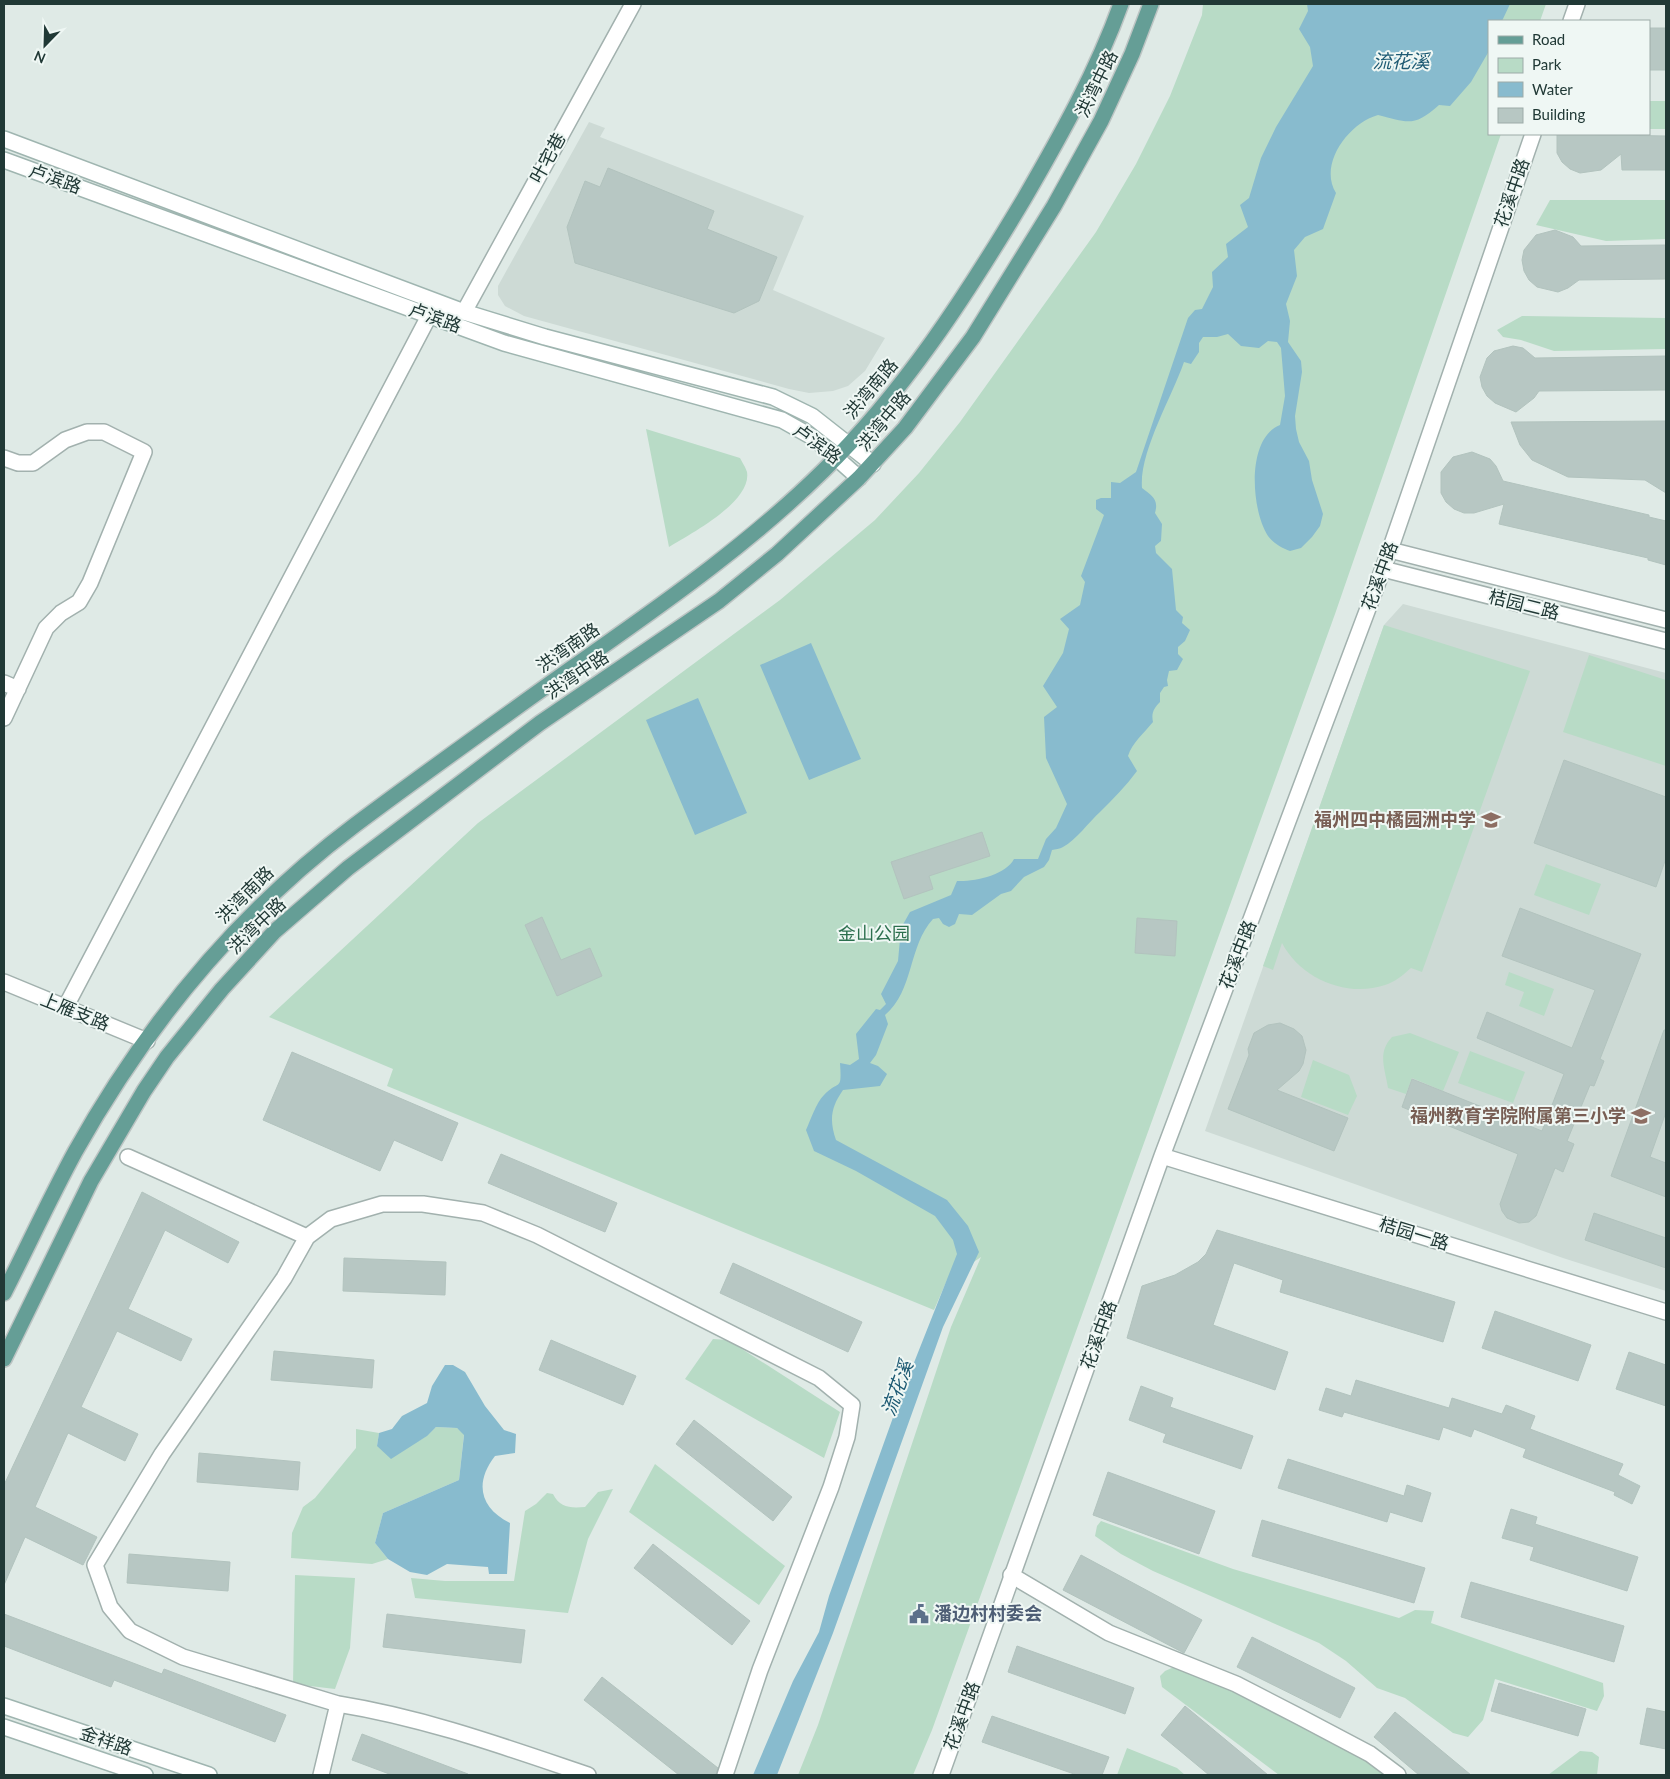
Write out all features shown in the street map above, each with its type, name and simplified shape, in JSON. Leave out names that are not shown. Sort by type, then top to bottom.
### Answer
[{"type":"main road","name":"洪湾南路","points":[[4,1293],[75,1153],[113,1090],[171,1006],[209,959],[258,906],[307,862],[400,791],[711,568],[768,521],[836,457],[881,409],[924,353],[1007,227],[1072,116],[1110,34],[1121,4]]},
{"type":"main road","name":"洪湾中路","points":[[4,1360],[91,1181],[144,1091],[167,1057],[222,988],[275,931],[348,868],[540,723],[719,601],[777,554],[859,478],[905,428],[955,362],[1023,259],[1101,121],[1132,54],[1151,4]]},
{"type":"street","name":"叶宅巷","points":[[464,312],[633,4]]},
{"type":"street","points":[[1571,20],[1577,4]]},
{"type":"street","name":"花溪中路","points":[[941,1775],[1162,1156],[1390,550],[1532,135]]},
{"type":"street","points":[[4,139],[464,312],[545,337],[773,397],[812,416],[873,464]]},
{"type":"street","name":"卢滨路","points":[[4,160],[504,343],[782,420],[814,438],[859,478]]},
{"type":"street","points":[[65,1008],[429,316]]},
{"type":"street","points":[[4,458],[18,463],[33,463],[65,440],[87,432],[104,432],[144,452],[90,584],[79,602],[61,613],[46,628],[4,718]]},
{"type":"street","name":"桔园二路","points":[[1390,550],[1666,620]]},
{"type":"street","name":"桔园二路","points":[[1383,569],[1666,641]]},
{"type":"street","points":[[4,683],[18,689]]},
{"type":"street","name":"上雁支路","points":[[4,982],[147,1041]]},
{"type":"street","name":"桔园一路","points":[[1162,1156],[1666,1312]]},
{"type":"street","points":[[128,1157],[307,1237]]},
{"type":"street","points":[[588,1775],[467,1733],[385,1712],[338,1704],[183,1657],[130,1631],[110,1607],[95,1565],[162,1454],[284,1278],[307,1237],[331,1220],[382,1204],[423,1204],[483,1213],[537,1235],[810,1374],[852,1405],[847,1437],[831,1487],[760,1670],[725,1775]]},
{"type":"street","points":[[1011,1575],[1109,1633],[1236,1684],[1300,1716],[1370,1754],[1398,1775]]},
{"type":"street","points":[[321,1775],[338,1704]]},
{"type":"street","name":"金祥路","points":[[4,1706],[209,1775]]},
{"type":"street","name":"金祥路","points":[[4,1727],[145,1775]]},
{"type":"shaded area","points":[[589,122],[605,128],[600,137],[804,216],[773,290],[885,338],[865,371],[848,386],[833,391],[809,393],[524,316],[505,306],[498,295],[498,286]]},
{"type":"shaded area","name":"福州四中橘园洲中学","points":[[1403,604],[1666,673],[1666,1291],[1563,1258],[1205,1131],[1384,625]]},
{"type":"green space","name":"金山公园","points":[[1203,4],[1546,4],[1540,20],[1488,20],[1488,135],[1501,135],[1335,614],[932,1730],[913,1775],[798,1775],[818,1725],[951,1327],[981,1257],[947,1280],[934,1310],[387,1086],[393,1069],[269,1017],[478,823],[780,600],[875,520],[919,473],[960,422],[1096,232],[1136,164],[1170,96],[1202,15]]},
{"type":"green space","points":[[1650,101],[1666,101],[1666,129],[1650,129]]},
{"type":"green space","points":[[1550,200],[1666,200],[1666,239],[1606,241],[1536,225]]},
{"type":"green space","points":[[1522,316],[1666,318],[1666,349],[1554,351],[1521,340],[1503,337],[1497,330]]},
{"type":"green space","points":[[646,429],[740,458],[747,472],[746,483],[740,495],[730,505],[718,516],[669,547]]},
{"type":"green space","points":[[1384,625],[1530,671],[1422,972],[1411,968],[1389,984],[1356,989],[1341,987],[1313,976],[1290,956],[1282,943],[1273,970],[1263,966]]},
{"type":"green space","points":[[1589,655],[1666,680],[1666,766],[1563,732]]},
{"type":"green space","points":[[1546,864],[1601,884],[1589,915],[1534,895]]},
{"type":"green space","points":[[1509,972],[1554,989],[1544,1016],[1519,1006],[1524,992],[1505,985]]},
{"type":"green space","points":[[1410,1033],[1459,1052],[1443,1091],[1412,1078],[1406,1094],[1388,1088],[1383,1061],[1387,1043],[1392,1037]]},
{"type":"green space","points":[[1470,1051],[1525,1072],[1513,1103],[1458,1083]]},
{"type":"green space","points":[[1313,1060],[1349,1075],[1357,1096],[1348,1115],[1301,1097]]},
{"type":"green space","points":[[713,1339],[728,1340],[840,1412],[824,1458],[685,1379]]},
{"type":"green space","points":[[436,1427],[457,1428],[464,1434],[459,1480],[383,1513],[375,1543],[388,1559],[372,1564],[291,1558],[292,1533],[303,1507],[315,1498],[356,1448],[356,1429],[379,1433],[377,1446],[403,1446],[422,1439]]},
{"type":"green space","points":[[655,1464],[785,1566],[759,1605],[629,1512]]},
{"type":"green space","points":[[613,1489],[588,1539],[568,1613],[415,1598],[411,1578],[445,1581],[514,1581],[525,1511],[536,1504],[547,1493],[553,1494],[562,1505],[585,1507],[598,1492]]},
{"type":"green space","points":[[1101,1521],[1233,1569],[1399,1618],[1415,1610],[1434,1611],[1431,1623],[1603,1683],[1604,1696],[1597,1711],[1495,1679],[1483,1720],[1468,1737],[1453,1733],[1405,1698],[1377,1688],[1346,1661],[1319,1643],[1153,1571],[1121,1554],[1095,1536],[1097,1526]]},
{"type":"green space","points":[[295,1575],[355,1578],[350,1648],[335,1689],[293,1684]]},
{"type":"green space","points":[[1174,1667],[1188,1669],[1335,1740],[1391,1775],[1279,1775],[1162,1687],[1160,1676],[1165,1671]]},
{"type":"green space","points":[[1127,1748],[1177,1768],[1185,1775],[1117,1775]]},
{"type":"green space","points":[[1580,1751],[1592,1752],[1599,1757],[1597,1775],[1548,1775]]},
{"type":"water","name":"流花溪","points":[[1307,4],[1510,4],[1502,20],[1488,20],[1488,53],[1471,82],[1450,106],[1439,105],[1423,117],[1411,121],[1397,120],[1378,115],[1367,119],[1347,136],[1339,146],[1334,158],[1331,182],[1336,193],[1323,229],[1305,237],[1294,250],[1297,276],[1286,304],[1290,321],[1288,342],[1301,361],[1302,372],[1295,416],[1296,429],[1299,442],[1309,461],[1312,480],[1323,514],[1320,526],[1301,548],[1290,551],[1272,541],[1268,536],[1258,510],[1255,493],[1257,459],[1261,444],[1269,432],[1280,425],[1285,396],[1281,348],[1277,342],[1268,341],[1259,348],[1241,346],[1228,334],[1217,337],[1203,337],[1199,343],[1199,352],[1191,364],[1184,362],[1157,425],[1142,474],[1142,488],[1154,498],[1156,504],[1155,513],[1162,524],[1161,541],[1155,546],[1156,553],[1172,569],[1176,610],[1183,617],[1182,623],[1190,630],[1185,641],[1178,647],[1178,654],[1183,659],[1177,670],[1169,671],[1168,686],[1164,687],[1160,693],[1160,702],[1153,713],[1153,722],[1135,742],[1128,756],[1137,771],[1078,835],[1063,847],[1052,850],[1049,860],[1044,867],[1024,877],[1011,891],[1001,894],[972,915],[959,914],[955,924],[949,927],[943,924],[939,918],[933,919],[919,942],[901,994],[885,1015],[888,1024],[876,1055],[870,1063],[878,1066],[887,1074],[880,1086],[843,1090],[836,1102],[832,1114],[832,1126],[836,1140],[947,1200],[968,1226],[979,1252],[943,1327],[833,1633],[777,1775],[753,1775],[793,1681],[819,1632],[829,1596],[900,1398],[957,1254],[953,1240],[935,1216],[856,1171],[814,1151],[806,1130],[821,1098],[840,1082],[840,1063],[850,1065],[859,1059],[856,1034],[876,1009],[880,1010],[886,1004],[881,994],[898,961],[901,928],[910,912],[951,895],[957,881],[980,879],[997,873],[1010,865],[1014,859],[1038,859],[1046,839],[1056,828],[1067,804],[1046,758],[1044,717],[1057,707],[1043,686],[1063,653],[1069,629],[1060,619],[1080,605],[1085,582],[1081,576],[1104,515],[1096,509],[1096,500],[1111,498],[1111,482],[1120,483],[1136,472],[1188,318],[1195,310],[1202,309],[1213,287],[1212,272],[1228,257],[1226,244],[1248,227],[1240,205],[1249,198],[1261,158],[1276,127],[1313,66],[1310,47],[1299,29],[1308,11]]},
{"type":"water","points":[[811,643],[861,759],[809,780],[760,665]]},
{"type":"water","points":[[698,698],[747,813],[695,835],[646,720]]},
{"type":"water","points":[[445,1365],[453,1365],[465,1372],[485,1406],[504,1430],[516,1434],[515,1453],[495,1456],[488,1466],[483,1485],[483,1494],[492,1510],[510,1523],[507,1574],[489,1574],[488,1567],[447,1564],[427,1575],[410,1572],[388,1559],[375,1543],[383,1513],[459,1480],[464,1435],[457,1428],[436,1427],[427,1436],[391,1459],[377,1446],[379,1433],[392,1429],[402,1416],[427,1403],[432,1386]]},
{"type":"building","points":[[1650,28],[1666,28],[1666,70],[1650,70]]},
{"type":"building","points":[[1557,135],[1666,136],[1666,170],[1622,170],[1621,154],[1601,170],[1580,173],[1570,169],[1562,162],[1557,153]]},
{"type":"building","points":[[608,168],[714,211],[707,229],[777,257],[759,301],[734,313],[575,263],[567,227],[585,181],[600,187]]},
{"type":"building","points":[[1555,230],[1573,237],[1581,246],[1666,245],[1666,279],[1579,280],[1558,292],[1537,287],[1529,280],[1524,271],[1522,260],[1524,250],[1536,235]]},
{"type":"building","points":[[1513,346],[1523,348],[1535,358],[1666,356],[1666,390],[1539,391],[1534,398],[1516,412],[1495,403],[1487,396],[1482,387],[1480,377],[1487,358],[1494,351]]},
{"type":"building","points":[[1666,421],[1666,493],[1645,480],[1568,477],[1532,460],[1520,445],[1511,422]]},
{"type":"building","points":[[1472,452],[1490,459],[1496,466],[1503,481],[1649,515],[1649,517],[1666,521],[1666,565],[1648,560],[1648,558],[1499,524],[1504,504],[1474,513],[1464,513],[1454,509],[1446,502],[1441,493],[1441,472],[1453,457]]},
{"type":"building","points":[[1564,760],[1666,797],[1666,858],[1656,887],[1534,843]]},
{"type":"building","points":[[982,832],[990,856],[929,876],[933,889],[904,899],[891,862]]},
{"type":"building","points":[[1520,908],[1641,954],[1600,1059],[1604,1061],[1594,1086],[1590,1085],[1567,1141],[1574,1144],[1563,1172],[1555,1168],[1536,1216],[1529,1222],[1519,1223],[1507,1218],[1500,1204],[1518,1154],[1402,1107],[1412,1079],[1542,1131],[1564,1074],[1477,1038],[1487,1012],[1572,1048],[1595,990],[1502,956]]},
{"type":"building","points":[[542,917],[561,960],[590,948],[602,976],[557,996],[525,925]]},
{"type":"building","points":[[1137,918],[1177,921],[1175,956],[1135,953]]},
{"type":"building","points":[[1280,1023],[1294,1029],[1302,1036],[1306,1050],[1303,1064],[1299,1071],[1277,1090],[1348,1118],[1334,1151],[1228,1109],[1249,1055],[1248,1049],[1254,1033],[1268,1025]]},
{"type":"building","points":[[1664,1030],[1666,1030],[1666,1112],[1650,1157],[1666,1163],[1666,1197],[1611,1176]]},
{"type":"building","points":[[292,1052],[458,1123],[442,1161],[394,1140],[380,1171],[263,1120]]},
{"type":"building","points":[[501,1154],[617,1203],[605,1232],[488,1183]]},
{"type":"building","points":[[142,1192],[239,1242],[228,1263],[165,1230],[128,1309],[192,1339],[181,1361],[117,1331],[81,1407],[138,1434],[125,1461],[68,1433],[35,1507],[97,1537],[83,1565],[25,1537],[4,1585],[4,1485]]},
{"type":"building","points":[[1594,1213],[1666,1238],[1666,1268],[1585,1240]]},
{"type":"building","points":[[1217,1230],[1455,1302],[1443,1342],[1280,1292],[1283,1280],[1234,1263],[1213,1325],[1288,1352],[1275,1390],[1127,1338],[1142,1286],[1175,1275],[1198,1262],[1206,1254]]},
{"type":"building","points":[[344,1258],[446,1262],[445,1295],[343,1291]]},
{"type":"building","points":[[733,1263],[862,1322],[848,1352],[720,1293]]},
{"type":"building","points":[[1495,1311],[1591,1345],[1578,1381],[1482,1348]]},
{"type":"building","points":[[551,1340],[636,1376],[623,1405],[539,1370]]},
{"type":"building","points":[[274,1351],[374,1360],[372,1388],[271,1380]]},
{"type":"building","points":[[1629,1352],[1666,1365],[1666,1406],[1616,1389]]},
{"type":"building","points":[[1356,1380],[1449,1408],[1452,1398],[1502,1414],[1506,1405],[1535,1416],[1530,1429],[1623,1464],[1618,1475],[1640,1486],[1632,1504],[1614,1495],[1615,1492],[1523,1457],[1526,1449],[1474,1429],[1471,1437],[1443,1427],[1439,1440],[1344,1412],[1342,1417],[1319,1410],[1326,1388],[1351,1396]]},
{"type":"building","points":[[1141,1386],[1173,1398],[1170,1407],[1253,1436],[1241,1469],[1163,1442],[1166,1434],[1129,1420]]},
{"type":"building","points":[[694,1420],[792,1497],[773,1521],[676,1444]]},
{"type":"building","points":[[199,1453],[300,1462],[298,1490],[197,1482]]},
{"type":"building","points":[[1288,1459],[1404,1496],[1407,1485],[1431,1493],[1422,1522],[1390,1512],[1387,1522],[1278,1488]]},
{"type":"building","points":[[1108,1472],[1215,1511],[1199,1554],[1093,1515]]},
{"type":"building","points":[[1511,1509],[1537,1517],[1535,1524],[1638,1557],[1627,1591],[1530,1560],[1534,1547],[1502,1538]]},
{"type":"building","points":[[1262,1520],[1425,1568],[1414,1603],[1252,1556]]},
{"type":"building","points":[[653,1544],[750,1621],[732,1645],[634,1568]]},
{"type":"building","points":[[129,1554],[230,1562],[228,1591],[127,1583]]},
{"type":"building","points":[[1081,1555],[1202,1620],[1184,1653],[1063,1590]]},
{"type":"building","points":[[1471,1582],[1624,1626],[1614,1662],[1461,1617]]},
{"type":"building","points":[[4,1614],[162,1674],[164,1669],[286,1715],[275,1742],[114,1680],[111,1687],[4,1646]]},
{"type":"building","points":[[387,1614],[525,1630],[521,1663],[383,1647]]},
{"type":"building","points":[[1252,1637],[1355,1688],[1340,1718],[1237,1667]]},
{"type":"building","points":[[1017,1646],[1134,1688],[1125,1714],[1008,1672]]},
{"type":"building","points":[[602,1677],[718,1768],[716,1775],[679,1775],[584,1700]]},
{"type":"building","points":[[1499,1683],[1586,1709],[1578,1736],[1491,1711]]},
{"type":"building","points":[[1185,1706],[1268,1775],[1209,1775],[1161,1735]]},
{"type":"building","points":[[1647,1708],[1666,1712],[1666,1749],[1640,1744]]},
{"type":"building","points":[[1395,1712],[1471,1775],[1419,1775],[1374,1737]]},
{"type":"building","points":[[992,1716],[1109,1757],[1102,1775],[1077,1775],[982,1742]]},
{"type":"building","points":[[362,1734],[468,1775],[392,1775],[352,1760]]},
{"type":"place","name":"福州四中橘园洲中学","points":[[1491,820]]},
{"type":"place","name":"福州教育学院附属第三小学","points":[[1641,1116]]},
{"type":"place","name":"潘边村村委会","points":[[919,1614]]}]
